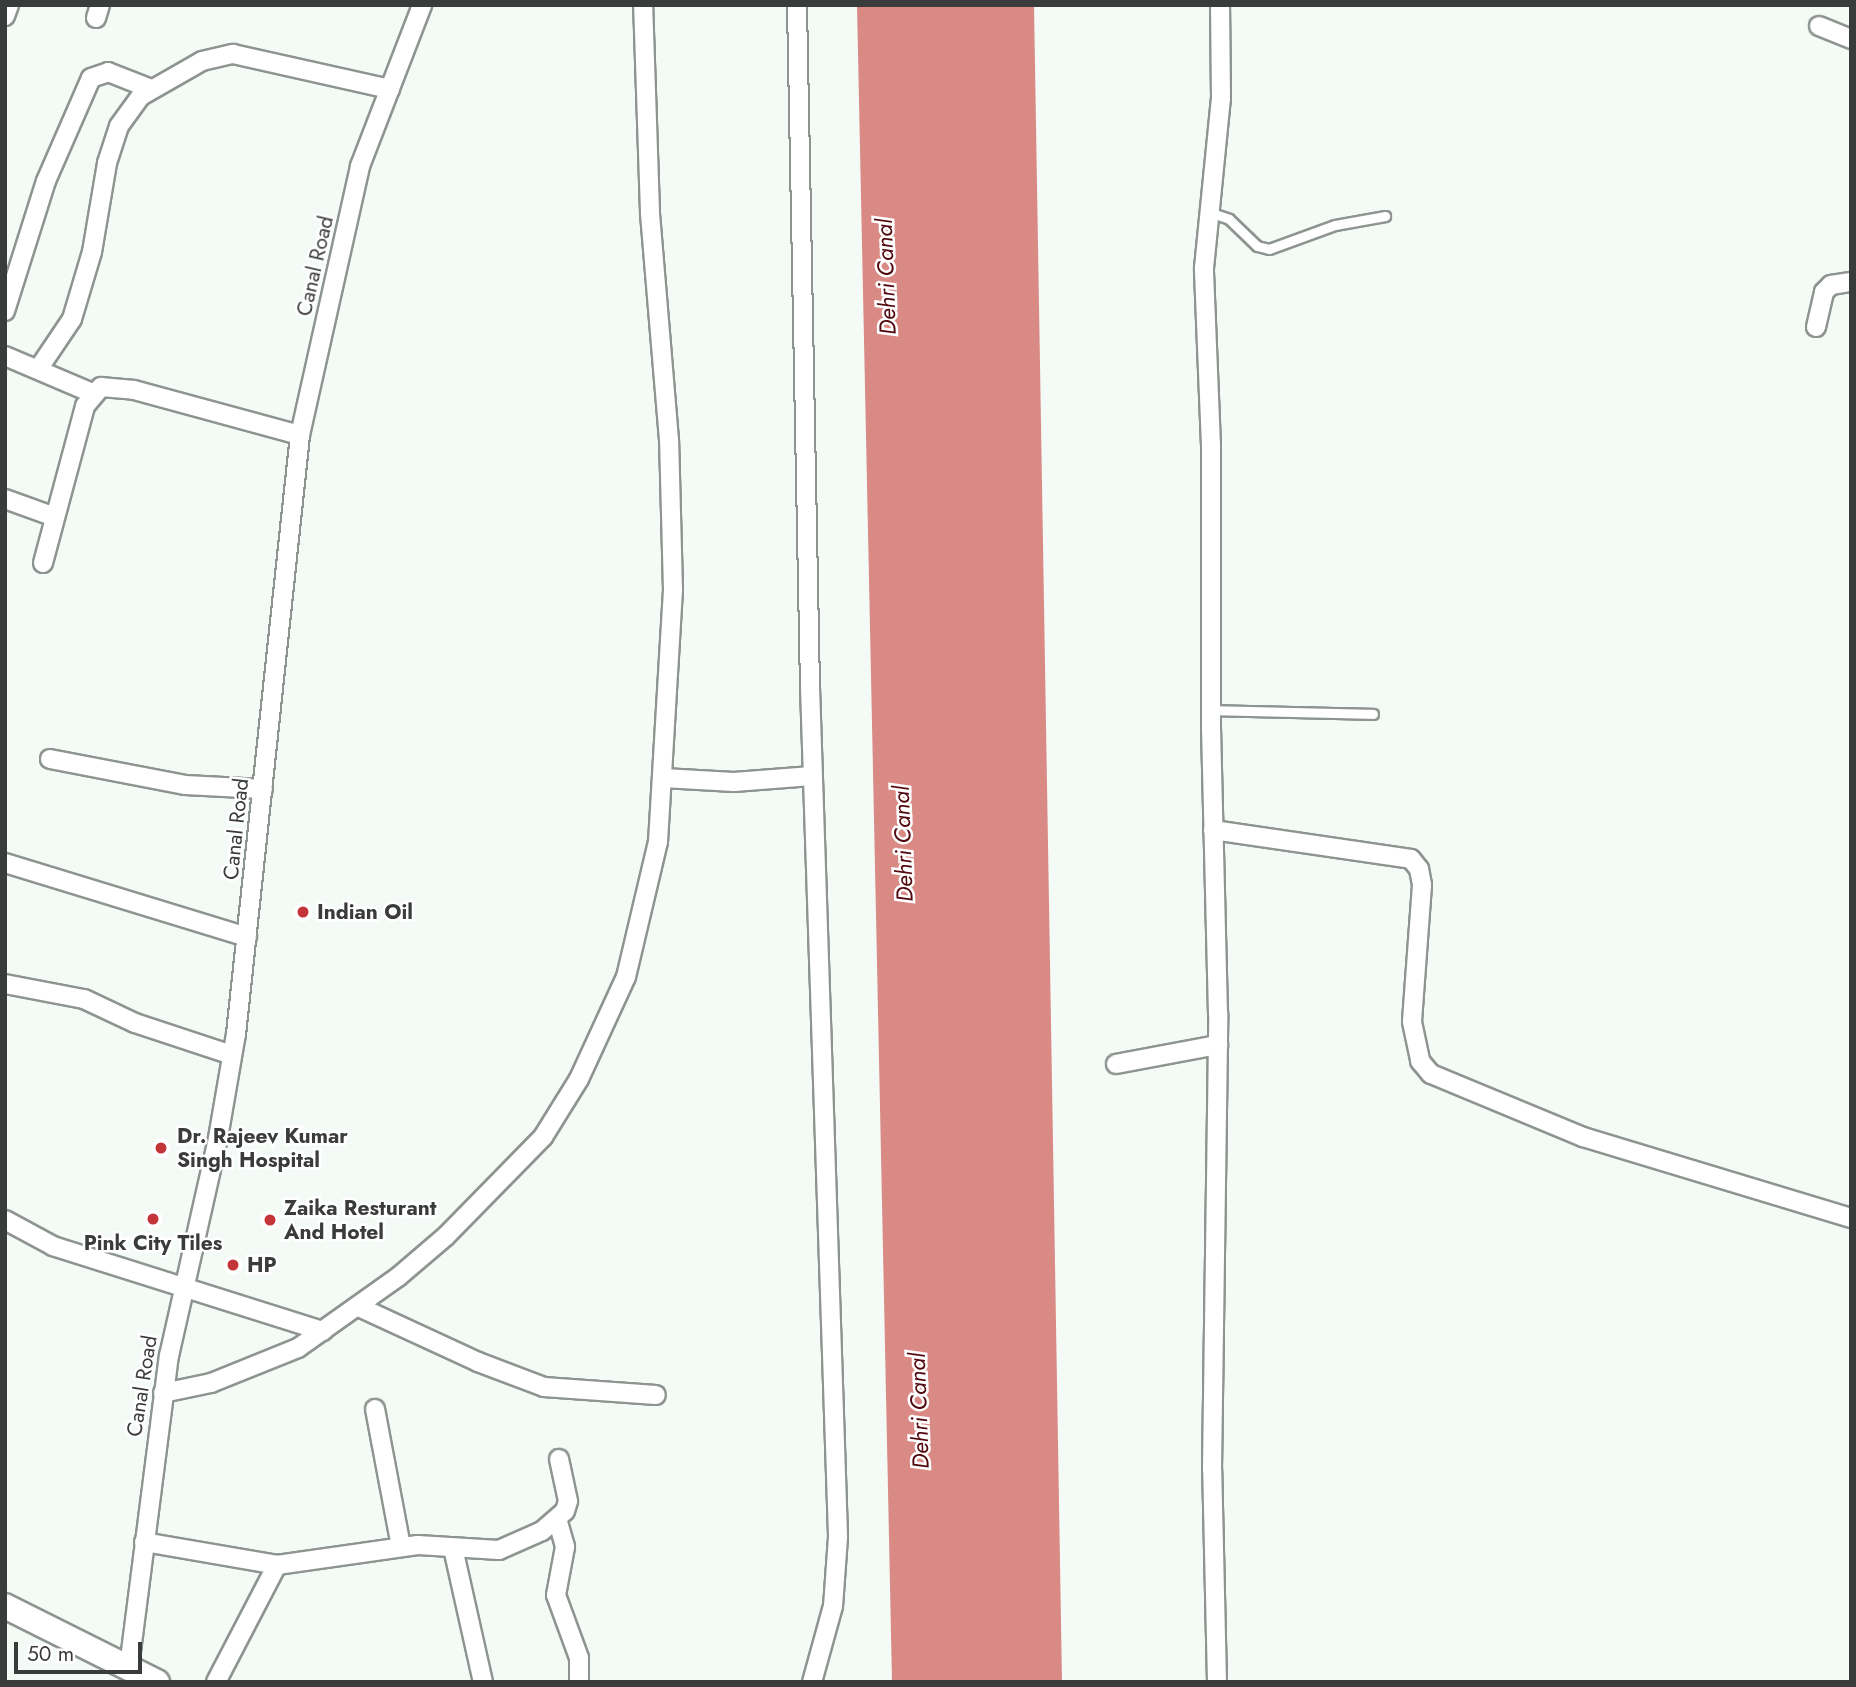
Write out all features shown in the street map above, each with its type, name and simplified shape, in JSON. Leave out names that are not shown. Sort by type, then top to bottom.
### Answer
[{"type":"main road","points":[[5,1588],[39,1607],[79,1639]]},
{"type":"main road","points":[[5,1606],[79,1639],[157,1682]]},
{"type":"street","points":[[5,16],[9,5]]},
{"type":"street","name":"Canal Road","points":[[129,1667],[163,1393],[183,1290],[218,1138],[232,1055],[300,435],[360,166],[422,5]]},
{"type":"street","points":[[163,1393],[260,1366],[323,1331],[359,1307],[498,1187],[543,1137],[579,1079],[629,965],[650,890],[663,778],[672,529],[650,212],[643,5]]},
{"type":"street","points":[[796,5],[812,776],[838,1537],[833,1606],[812,1682]]},
{"type":"street","points":[[1217,1682],[1212,1469],[1218,1045],[1211,710],[1212,446],[1204,303],[1208,212],[1221,98],[1220,5]]},
{"type":"street","points":[[1819,26],[1851,39]]},
{"type":"street","points":[[39,368],[72,319],[119,126],[128,110],[151,89],[202,61],[233,54],[390,89]]},
{"type":"street","points":[[5,311],[46,181],[91,78],[108,72],[151,89]]},
{"type":"street","points":[[1816,327],[1824,292],[1831,285],[1851,282]]},
{"type":"street","points":[[5,356],[39,368],[92,393],[113,385],[300,435]]},
{"type":"street","points":[[43,563],[92,393]]},
{"type":"street","points":[[5,499],[55,517]]},
{"type":"street","points":[[50,759],[185,785],[263,789]]},
{"type":"street","points":[[663,778],[734,782],[812,776]]},
{"type":"street","points":[[1213,830],[1411,859],[1419,869],[1422,885],[1412,1022],[1420,1061],[1431,1074],[1507,1109],[1583,1137],[1851,1218]]},
{"type":"street","points":[[5,863],[247,937]]},
{"type":"street","points":[[5,984],[84,999],[135,1024],[232,1055]]},
{"type":"street","points":[[1116,1064],[1218,1045]]},
{"type":"street","points":[[5,1220],[53,1246],[183,1290],[323,1331]]},
{"type":"street","points":[[359,1307],[478,1362],[544,1387],[656,1395]]},
{"type":"street","points":[[375,1409],[401,1547]]},
{"type":"street","points":[[144,1542],[277,1564],[401,1547],[499,1550],[558,1522],[568,1501],[559,1459]]},
{"type":"street","points":[[558,1522],[565,1547],[556,1595],[579,1658],[579,1682]]},
{"type":"street","points":[[453,1548],[483,1682]]},
{"type":"street","points":[[216,1682],[277,1564]]},
{"type":"lane","points":[[1208,212],[1228,219],[1257,246],[1269,249],[1335,225],[1385,216]]},
{"type":"lane","points":[[1211,710],[1373,714]]},
{"type":"water","name":"Dehri Canal","points":[[857,5],[1034,5],[1062,1682],[892,1682]]},
{"type":"place","name":"Indian Oil","points":[[303,912]]},
{"type":"place","name":"Dr. Rajeev Kumar Singh Hospital","points":[[161,1148]]},
{"type":"place","name":"Pink City Tiles","points":[[153,1219]]},
{"type":"place","name":"Zaika Resturant And Hotel","points":[[270,1220]]},
{"type":"place","name":"HP","points":[[233,1265]]}]
